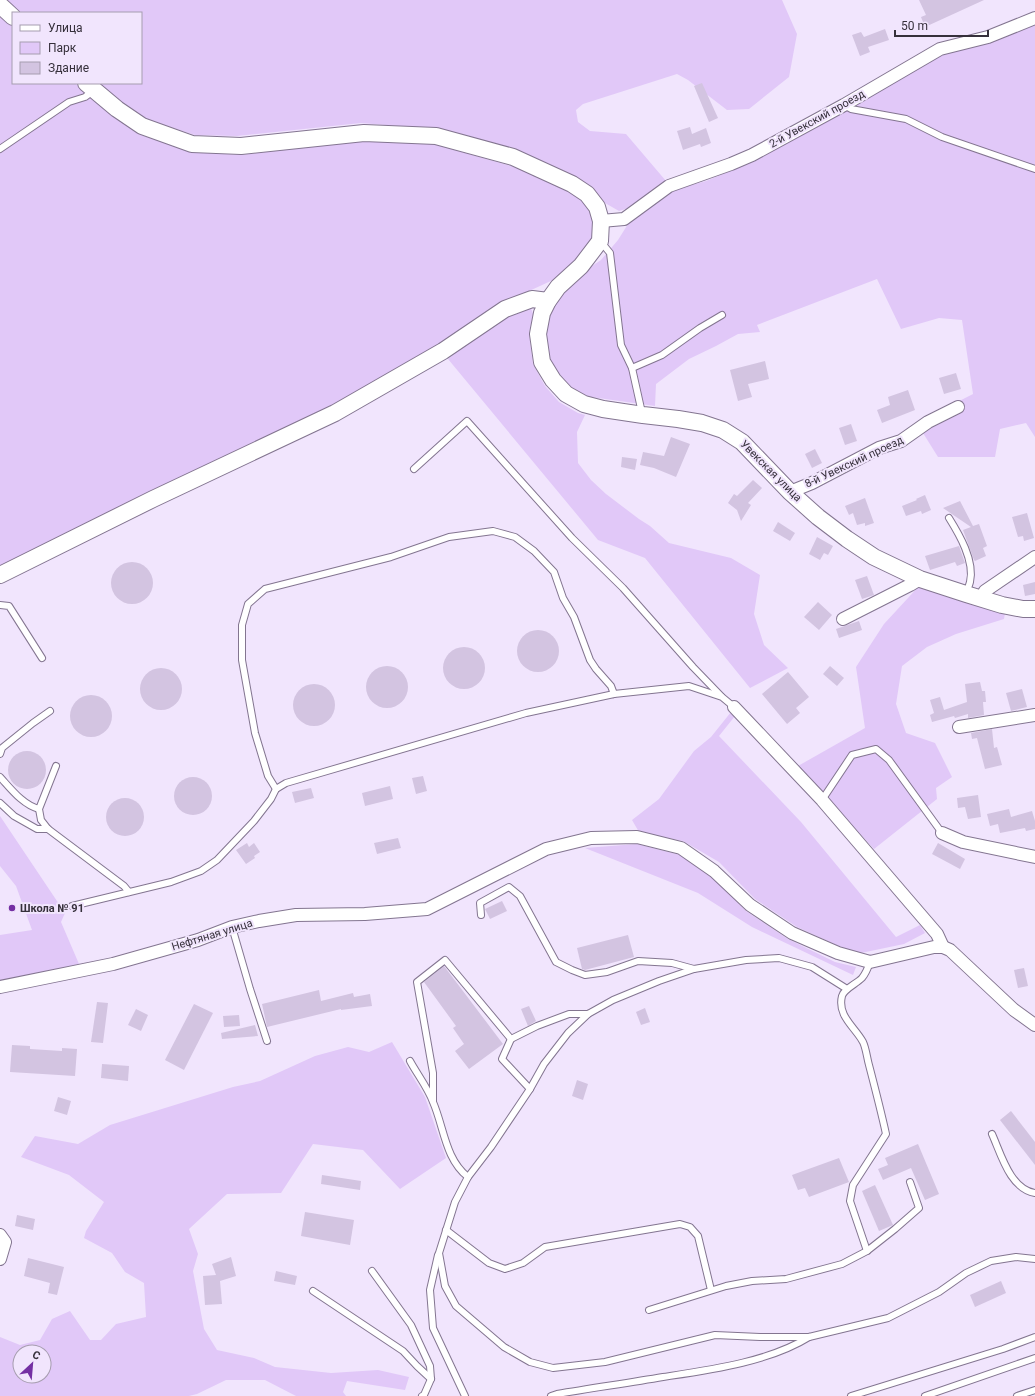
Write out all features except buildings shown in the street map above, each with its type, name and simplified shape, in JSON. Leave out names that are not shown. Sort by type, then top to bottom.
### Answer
[{"type":"street","points":[[0,5],[12,16]]},
{"type":"street","name":"2-й Увекский проезд","points":[[601,221],[624,219],[669,186],[745,158],[844,105],[940,49],[988,36],[1035,18]]},
{"type":"street","points":[[90,86],[117,109],[142,126],[192,144],[242,146],[364,133],[436,136],[513,157],[572,184],[587,194],[597,207],[601,221],[600,241]]},
{"type":"street","name":"Увекская улица","points":[[600,241],[581,266],[558,287],[542,313],[538,334],[542,362],[553,380],[566,394],[584,404],[603,409],[678,418],[702,423],[723,430],[742,442],[790,492],[818,517],[874,557],[920,579],[1002,605],[1023,609],[1035,609]]},
{"type":"street","points":[[0,575],[160,496],[335,413],[443,351],[505,309],[532,299],[548,301]]},
{"type":"street","name":"8-й Увекский проезд","points":[[790,492],[812,483],[879,448],[900,441],[928,422],[958,406]]},
{"type":"street","points":[[973,596],[984,591],[1035,557]]},
{"type":"street","points":[[844,619],[920,579]]},
{"type":"street","points":[[734,706],[822,800],[937,934],[943,947]]},
{"type":"street","points":[[960,727],[1035,715]]},
{"type":"street","points":[[942,833],[963,842],[1035,857]]},
{"type":"street","name":"Нефтяная улица","points":[[0,987],[114,964],[198,940],[232,927],[259,921],[296,915],[365,914],[427,908],[546,849],[591,838],[637,837],[681,848],[714,871],[750,905],[792,933],[838,953],[870,962]]},
{"type":"street","points":[[870,962],[934,947],[943,947],[950,950],[1014,1010],[1035,1025]]},
{"type":"street","points":[[0,1234],[4,1242],[0,1259]]},
{"type":"lane","points":[[0,149],[69,102],[85,97],[90,86]]},
{"type":"lane","points":[[844,105],[852,109],[906,119],[942,137],[1035,169]]},
{"type":"lane","points":[[600,241],[610,253],[621,344],[632,368],[643,415]]},
{"type":"lane","points":[[632,368],[662,355],[700,328],[722,315]]},
{"type":"lane","points":[[414,469],[467,421],[572,538],[623,588],[722,698],[734,706]]},
{"type":"lane","points":[[949,518],[962,539],[970,567],[973,596]]},
{"type":"lane","points":[[276,789],[268,776],[255,733],[242,660],[242,625],[248,604],[265,589],[391,557],[449,537],[493,531],[515,537],[534,551],[554,572],[563,598],[574,617],[590,660],[611,686],[614,694]]},
{"type":"lane","points":[[0,605],[9,606],[42,658]]},
{"type":"lane","points":[[72,906],[171,882],[201,871],[217,860],[254,821],[271,799],[276,789],[286,783],[526,714],[614,694],[689,686],[722,698]]},
{"type":"lane","points":[[0,754],[2,748],[50,711]]},
{"type":"lane","points":[[822,800],[852,755],[876,749],[889,760],[942,833]]},
{"type":"lane","points":[[56,766],[39,809],[41,820],[48,829],[124,886],[129,892]]},
{"type":"lane","points":[[0,777],[15,793],[33,808],[39,809]]},
{"type":"lane","points":[[0,804],[14,816],[38,829],[48,829]]},
{"type":"lane","points":[[481,915],[480,903],[509,887],[520,896],[556,962],[572,970],[585,974],[607,972],[638,961],[672,963],[694,969]]},
{"type":"lane","points":[[232,927],[267,1041]]},
{"type":"lane","points":[[465,1396],[433,1328],[430,1290],[439,1254],[455,1202],[468,1177],[491,1147],[530,1089],[548,1058],[568,1033],[588,1014],[613,1000],[659,981],[694,969],[746,960],[779,958],[812,967],[845,986],[847,989]]},
{"type":"lane","points":[[433,1101],[433,1073],[417,982],[445,960],[511,1039]]},
{"type":"lane","points":[[867,1251],[850,1201],[853,1185],[886,1134],[880,1104],[863,1042],[850,1026],[842,1010],[842,996],[847,989],[852,987],[861,979],[867,971],[870,962]]},
{"type":"lane","points":[[530,1089],[502,1059],[511,1039],[537,1026],[569,1014],[588,1014]]},
{"type":"lane","points":[[410,1061],[433,1101],[450,1156],[460,1170],[468,1177]]},
{"type":"lane","points":[[992,1134],[1009,1174],[1028,1192],[1035,1193]]},
{"type":"lane","points":[[649,1310],[710,1290],[752,1281],[786,1279],[842,1264],[867,1251],[919,1208],[910,1182]]},
{"type":"lane","points":[[446,1230],[489,1263],[505,1269],[523,1263],[545,1247],[680,1224],[690,1227],[698,1236],[710,1290]]},
{"type":"lane","points":[[439,1254],[445,1286],[456,1306],[504,1347],[530,1362],[552,1368],[605,1362],[715,1335],[809,1337],[888,1318],[940,1292],[966,1273],[991,1261],[1016,1257],[1035,1259]]},
{"type":"lane","points":[[372,1271],[410,1325],[430,1366],[431,1379],[424,1395],[422,1396]]},
{"type":"lane","points":[[313,1291],[403,1351],[431,1379]]},
{"type":"lane","points":[[552,1396],[697,1372],[756,1359],[797,1344],[809,1337]]},
{"type":"lane","points":[[851,1396],[1004,1349],[1035,1337]]},
{"type":"lane","points":[[925,1396],[1035,1358]]},
{"type":"lane","points":[[1017,1396],[1035,1390]]},
{"type":"green space","points":[[5,0],[782,0],[797,34],[789,77],[749,109],[727,110],[688,80],[677,74],[583,104],[576,110],[578,122],[590,131],[626,134],[666,181],[629,208],[619,211],[605,203],[590,187],[576,177],[511,150],[435,129],[361,123],[237,136],[195,135],[145,119],[120,104],[98,84],[142,84],[142,12],[18,12]]},
{"type":"green space","points":[[0,15],[12,26],[12,84],[76,84],[110,114],[138,134],[192,152],[241,155],[364,140],[434,144],[521,169],[569,190],[582,198],[590,210],[593,222],[593,235],[588,246],[573,263],[553,280],[492,308],[436,347],[339,402],[0,568]]},
{"type":"green space","points":[[1035,22],[1035,437],[1026,423],[1000,429],[995,457],[938,457],[923,433],[922,420],[973,394],[962,320],[939,318],[901,329],[877,279],[757,325],[760,332],[738,334],[689,359],[656,384],[655,406],[584,396],[569,388],[558,376],[549,360],[545,335],[549,314],[562,293],[589,268],[601,260],[618,240],[628,224],[651,204],[674,190],[706,181],[755,161],[943,53]]},
{"type":"green space","points":[[531,308],[533,314],[529,333],[533,364],[545,386],[559,402],[578,413],[585,415],[577,432],[578,463],[591,480],[606,494],[650,526],[669,543],[731,558],[760,575],[754,614],[764,645],[788,668],[750,688],[645,558],[598,540],[448,359],[495,320]]},
{"type":"green space","points":[[920,585],[1005,613],[1004,619],[956,634],[927,647],[902,666],[896,704],[906,733],[935,743],[952,777],[936,788],[937,799],[874,849],[798,766],[865,728],[856,667],[884,624]]},
{"type":"green space","points":[[731,712],[735,716],[719,736],[801,822],[896,937],[920,925],[925,933],[904,944],[861,953],[843,948],[797,927],[755,899],[719,862],[683,841],[639,832],[632,820],[659,799],[694,751],[711,737]]},
{"type":"green space","points":[[0,816],[65,913],[61,922],[79,964],[0,982],[0,935],[32,930],[16,886],[0,866]]},
{"type":"green space","points":[[637,844],[680,855],[712,877],[746,911],[788,939],[835,962],[856,967],[853,975],[752,927],[698,893],[585,848]]},
{"type":"green space","points":[[392,1042],[425,1097],[446,1158],[400,1189],[363,1150],[313,1144],[281,1193],[227,1194],[189,1229],[198,1254],[193,1271],[204,1329],[217,1350],[254,1358],[275,1367],[331,1373],[378,1370],[409,1377],[405,1390],[347,1381],[343,1392],[346,1396],[296,1396],[265,1380],[226,1380],[197,1394],[189,1396],[0,1396],[0,1337],[18,1344],[12,1344],[12,1384],[52,1384],[52,1344],[24,1344],[40,1340],[52,1319],[70,1311],[90,1340],[101,1340],[116,1324],[146,1317],[144,1283],[125,1272],[112,1253],[84,1238],[86,1231],[104,1202],[69,1175],[21,1157],[35,1136],[78,1144],[110,1125],[233,1087],[260,1081],[315,1056],[348,1047],[369,1052]]},
{"type":"place","name":"Школа № 91","points":[[12,908]]}]
